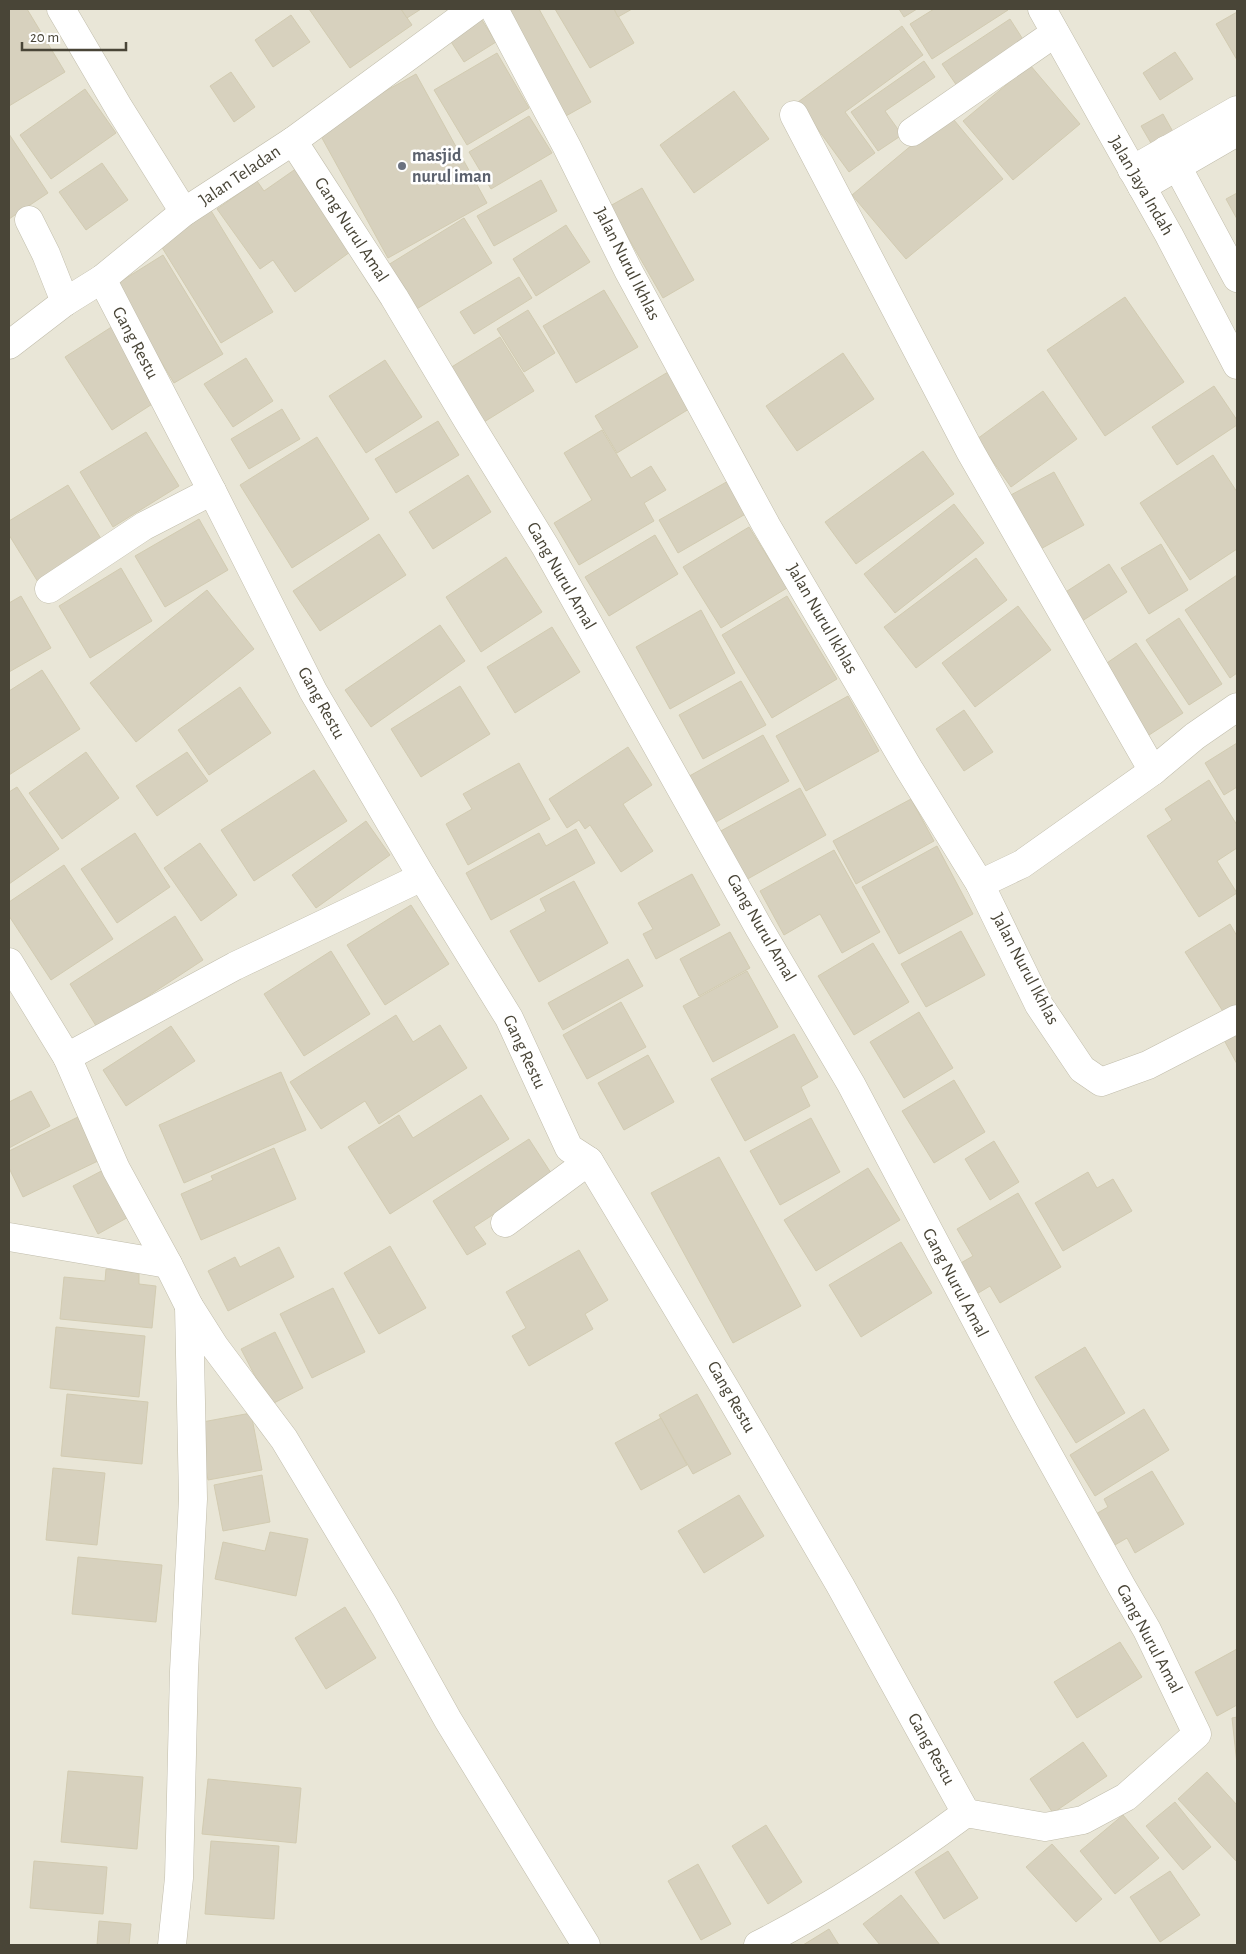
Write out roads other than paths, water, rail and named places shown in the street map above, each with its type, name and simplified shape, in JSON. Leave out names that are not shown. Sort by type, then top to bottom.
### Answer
[{"type":"street","points":[[61,9],[119,108],[184,212]]},
{"type":"street","name":"Jalan Teladan","points":[[9,345],[65,302],[102,279],[184,212],[293,140],[473,9]]},
{"type":"street","name":"Jalan Nurul Ikhlas","points":[[494,9],[567,147],[628,270],[766,525],[909,769],[980,884],[1039,1005],[1082,1069],[1101,1082],[1148,1065],[1237,1019]]},
{"type":"street","name":"Jalan Jaya Indah","points":[[1042,9],[1170,235],[1237,365]]},
{"type":"street","points":[[912,132],[1056,33]]},
{"type":"street","points":[[1172,159],[1237,110]]},
{"type":"street","points":[[794,115],[970,451],[1153,771]]},
{"type":"street","points":[[1137,178],[1172,159],[1237,132]]},
{"type":"street","name":"Gang Nurul Amal","points":[[293,140],[394,297],[468,422],[545,546],[759,928],[851,1084],[1024,1411],[1148,1630],[1196,1734],[1126,1797],[1083,1820],[1045,1827],[966,1813]]},
{"type":"street","points":[[1172,159],[1237,278]]},
{"type":"street","points":[[29,220],[65,302]]},
{"type":"street","name":"Gang Restu","points":[[102,279],[313,691],[422,877],[510,1018],[569,1148],[589,1161],[725,1388],[840,1585],[966,1813]]},
{"type":"street","points":[[49,589],[144,526],[212,491]]},
{"type":"street","points":[[980,884],[1022,864],[1153,771],[1194,736],[1237,707]]},
{"type":"street","points":[[67,1057],[235,966],[422,877]]},
{"type":"street","points":[[9,962],[67,1057],[116,1169],[189,1306],[215,1347],[284,1439],[385,1607],[448,1720],[586,1945]]},
{"type":"street","points":[[505,1223],[589,1161]]},
{"type":"street","points":[[9,1237],[168,1264]]},
{"type":"street","points":[[172,1945],[179,1878],[184,1671],[193,1498],[189,1306]]},
{"type":"street","points":[[758,1945],[799,1924],[907,1857],[966,1813]]},
{"type":"place","name":"masjid nurul iman","points":[[402,166]]}]
